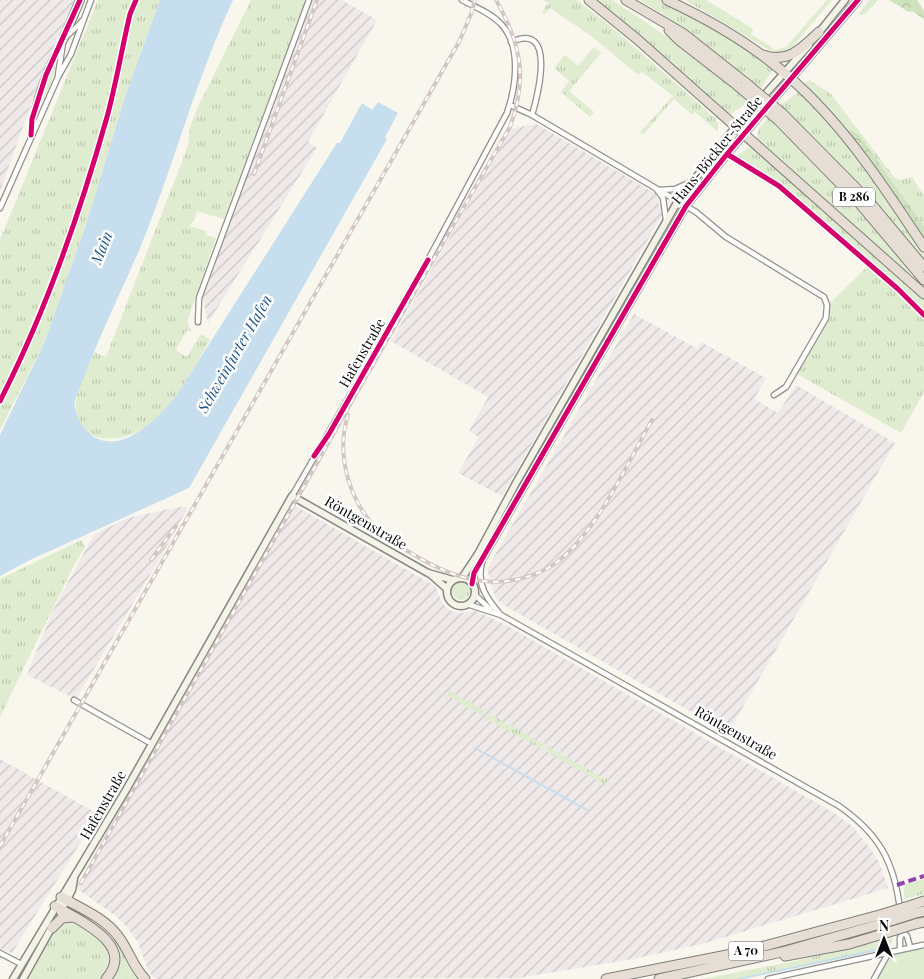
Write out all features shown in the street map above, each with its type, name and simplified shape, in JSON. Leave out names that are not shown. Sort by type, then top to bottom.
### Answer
[{"type":"highway","points":[[588,0],[736,126],[924,294]]},
{"type":"highway","name":"B 286","points":[[626,0],[664,24],[680,41],[742,84],[780,117],[848,178],[924,267]]},
{"type":"highway","name":"B 286","points":[[667,0],[724,30],[758,52],[792,80],[820,108],[860,156],[924,247]]},
{"type":"highway","name":"B 286","points":[[758,52],[783,58],[797,52],[819,32]]},
{"type":"highway","name":"B 286","points":[[780,117],[860,204],[924,280]]},
{"type":"highway","points":[[64,899],[109,925],[118,935],[133,963],[145,979]]},
{"type":"highway","name":"A 70","points":[[659,979],[755,958],[920,907]]},
{"type":"highway","points":[[59,908],[104,935],[111,945],[114,964],[106,979]]},
{"type":"highway","points":[[52,928],[62,918],[73,917]]},
{"type":"highway","name":"A 70","points":[[606,979],[742,952],[884,918]]},
{"type":"highway","points":[[755,958],[816,951],[919,923]]},
{"type":"main road","points":[[64,40],[80,0]]},
{"type":"street","points":[[0,208],[31,135],[71,54],[91,0]]},
{"type":"street","points":[[198,322],[199,298],[309,0]]},
{"type":"street","name":"Hafenstraße","points":[[59,908],[314,456],[329,434],[428,260],[502,125],[510,105],[515,69],[511,42],[506,30],[498,21],[462,0]]},
{"type":"street","name":"Hans-Böckler-Straße","points":[[462,578],[478,554],[536,447],[678,201],[736,126],[784,73],[845,0]]},
{"type":"street","name":"Hans-Böckler-Straße","points":[[472,584],[474,573],[686,206],[744,134],[792,80],[858,0]]},
{"type":"street","points":[[31,135],[32,119],[44,83],[64,40],[84,18]]},
{"type":"street","points":[[511,42],[527,38],[536,42],[538,46],[541,68],[532,115]]},
{"type":"street","points":[[58,77],[64,40]]},
{"type":"street","points":[[510,105],[532,115],[678,201],[726,237],[824,297],[828,309],[826,318],[786,387],[774,395]]},
{"type":"street","name":"Hans-Böckler-Straße","points":[[657,189],[670,190],[691,182]]},
{"type":"street","points":[[657,189],[663,198],[666,222]]},
{"type":"street","points":[[643,264],[650,268]]},
{"type":"street","points":[[597,343],[605,348]]},
{"type":"street","points":[[536,447],[544,452]]},
{"type":"street","points":[[516,483],[523,487]]},
{"type":"street","name":"Röntgenstraße","points":[[292,496],[428,573],[447,590]]},
{"type":"street","points":[[498,515],[505,520]]},
{"type":"street","points":[[484,557],[481,574],[482,587],[489,602],[501,615]]},
{"type":"street","name":"Röntgenstraße","points":[[428,573],[453,580]]},
{"type":"street","points":[[462,578],[472,584],[474,594],[468,604],[454,604],[448,598],[447,590],[453,580],[462,578]]},
{"type":"street","name":"Röntgenstraße","points":[[474,594],[491,610]]},
{"type":"street","name":"Röntgenstraße","points":[[468,604],[491,610],[501,615],[846,810],[863,824],[880,843],[887,856],[897,885],[903,932],[900,938],[900,949]]},
{"type":"street","points":[[74,700],[152,744]]},
{"type":"street","points":[[23,979],[52,928],[59,908]]},
{"type":"street","points":[[13,979],[59,908]]},
{"type":"street","name":"Röntgenstraße","points":[[903,932],[907,936],[910,946]]},
{"type":"street","points":[[768,979],[910,946],[923,945]]},
{"type":"street","points":[[874,979],[890,952]]},
{"type":"street","points":[[0,953],[21,964]]},
{"type":"shaded area","points":[[0,0],[74,0],[42,74],[0,191]]},
{"type":"shaded area","points":[[313,0],[342,0],[377,20],[308,142],[317,148],[208,323],[203,299],[204,293]]},
{"type":"shaded area","points":[[536,124],[656,194],[662,215],[502,496],[458,473],[479,437],[469,431],[488,397],[391,341],[511,129]]},
{"type":"shaded area","points":[[634,314],[698,349],[701,342],[766,378],[754,399],[778,413],[796,385],[895,443],[728,733],[502,604],[495,597],[487,569]]},
{"type":"shaded area","points":[[292,504],[435,586],[443,604],[449,610],[458,613],[476,611],[506,625],[831,811],[852,826],[870,848],[879,862],[888,888],[702,944],[633,959],[518,978],[157,979],[153,977],[147,967],[138,942],[126,926],[116,916],[76,888]]},
{"type":"shaded area","points":[[178,507],[188,507],[163,553],[76,699],[27,675],[52,612],[94,534],[128,518]]},
{"type":"shaded area","points":[[0,759],[98,814],[12,953],[0,948]]},
{"type":"green space","points":[[98,0],[160,0],[126,94],[86,225],[45,341],[0,430],[0,240]]},
{"type":"green space","points":[[251,0],[306,0],[224,219],[197,211],[194,221],[189,226],[206,231],[206,235],[216,238],[188,319],[188,325],[192,331],[187,330],[176,350],[187,357],[201,334],[210,340],[178,394],[153,422],[130,435],[117,438],[104,438],[93,435],[84,429],[78,418],[76,403],[80,384],[94,352],[106,357],[188,146],[190,127],[198,107]]},
{"type":"green space","points":[[543,0],[577,0],[615,30],[714,117],[718,123],[718,132],[695,112],[692,115],[674,99],[643,135],[640,132],[673,96],[642,72],[638,75],[591,36],[550,8],[545,14],[542,12],[548,3]]},
{"type":"green space","points":[[594,0],[612,0],[637,16],[690,53],[748,101],[729,116]]},
{"type":"green space","points":[[640,0],[661,0],[695,17],[728,35],[774,68],[761,88],[695,36]]},
{"type":"green space","points":[[685,0],[706,0],[753,29],[751,34],[775,50],[786,47],[827,0],[832,0],[793,46],[779,52],[769,50]]},
{"type":"green space","points":[[848,0],[853,0],[800,65],[796,65]]},
{"type":"green space","points":[[869,0],[878,0],[865,14],[859,14]]},
{"type":"green space","points":[[889,0],[917,0],[924,11],[924,19],[912,11],[909,12]]},
{"type":"green space","points":[[594,47],[601,53],[569,91],[594,112],[590,117],[561,92],[569,81],[554,68],[565,55],[578,66]]},
{"type":"green space","points":[[57,59],[51,83],[34,120],[48,79]]},
{"type":"green space","points":[[809,80],[830,93],[894,177],[900,180],[912,177],[924,196],[924,226],[860,136],[846,133],[805,88],[805,83]]},
{"type":"green space","points":[[800,91],[854,151],[924,253],[924,261],[855,180],[780,105]]},
{"type":"green space","points":[[768,118],[802,149],[863,212],[911,274],[907,273],[756,140],[759,128]]},
{"type":"green space","points":[[850,130],[860,136],[924,226],[924,242],[846,133]]},
{"type":"green space","points":[[752,145],[924,297],[924,311],[881,269],[811,209],[737,156]]},
{"type":"green space","points":[[868,266],[924,318],[924,392],[901,433],[797,374],[830,315],[831,302]]},
{"type":"green space","points":[[81,540],[85,547],[72,569],[0,717],[0,579]]},
{"type":"green space","points":[[461,582],[467,585],[470,591],[467,597],[461,600],[455,597],[452,591],[455,585]]},
{"type":"green space","points":[[451,687],[451,692],[467,701],[471,698],[471,703],[483,710],[486,707],[480,719],[481,715],[467,707],[463,710],[464,706],[449,696],[445,699]]},
{"type":"green space","points":[[490,710],[492,710],[490,714],[511,726],[515,723],[514,727],[541,743],[546,740],[540,752],[539,748],[511,732],[507,735],[508,731],[487,719],[484,722]]},
{"type":"green space","points":[[550,743],[550,748],[559,753],[562,750],[561,754],[582,766],[585,763],[584,767],[605,779],[609,777],[605,785],[545,751]]},
{"type":"green space","points":[[924,879],[924,894],[905,899],[903,885]]},
{"type":"green space","points":[[70,919],[97,935],[104,942],[109,950],[111,959],[109,968],[101,979],[29,979],[57,926]]},
{"type":"green space","points":[[112,934],[139,979],[111,979],[118,952]]},
{"type":"green space","points":[[893,938],[889,948],[738,979],[702,979],[795,961]]},
{"type":"green space","points":[[924,947],[924,979],[875,979],[890,955]]},
{"type":"water","points":[[160,0],[233,0],[207,61],[164,186],[140,248],[76,397],[75,409],[79,420],[85,429],[97,438],[110,442],[136,433],[161,414],[178,393],[337,143],[340,143],[362,103],[372,110],[378,102],[398,113],[385,137],[387,139],[189,488],[30,560],[0,576],[0,435],[45,341],[86,225],[126,94]]},
{"type":"waterway","points":[[475,748],[587,810]]},
{"type":"waterway","points":[[739,979],[877,950]]},
{"type":"railway","points":[[254,174],[317,0]]},
{"type":"railway","points":[[0,846],[459,42],[475,0]]},
{"type":"railway","points":[[81,883],[352,401],[510,127],[519,93],[519,62],[511,32],[496,0]]},
{"type":"railway","points":[[348,415],[343,447],[348,478],[361,508],[370,521],[389,540],[432,565],[464,577],[497,582],[531,576],[548,568],[564,556],[580,540],[594,522],[620,480],[652,420]]},
{"type":"railway","points":[[151,560],[176,526]]},
{"type":"marked path","points":[[897,885],[924,876]]},
{"type":"cycle path","points":[[31,135],[32,119],[46,75],[80,0]]},
{"type":"cycle path","points":[[0,401],[47,298],[73,226],[107,117],[130,14],[136,0]]},
{"type":"cycle path","points":[[472,584],[474,573],[686,206],[727,154],[858,0]]},
{"type":"cycle path","points":[[727,154],[779,186],[898,289],[924,315]]},
{"type":"cycle path","points":[[314,456],[329,434],[428,260]]},
{"type":"water label","name":"Main","points":[[102,248]]},
{"type":"water label","name":"Schweinfurter Hafen","points":[[235,354]]}]
